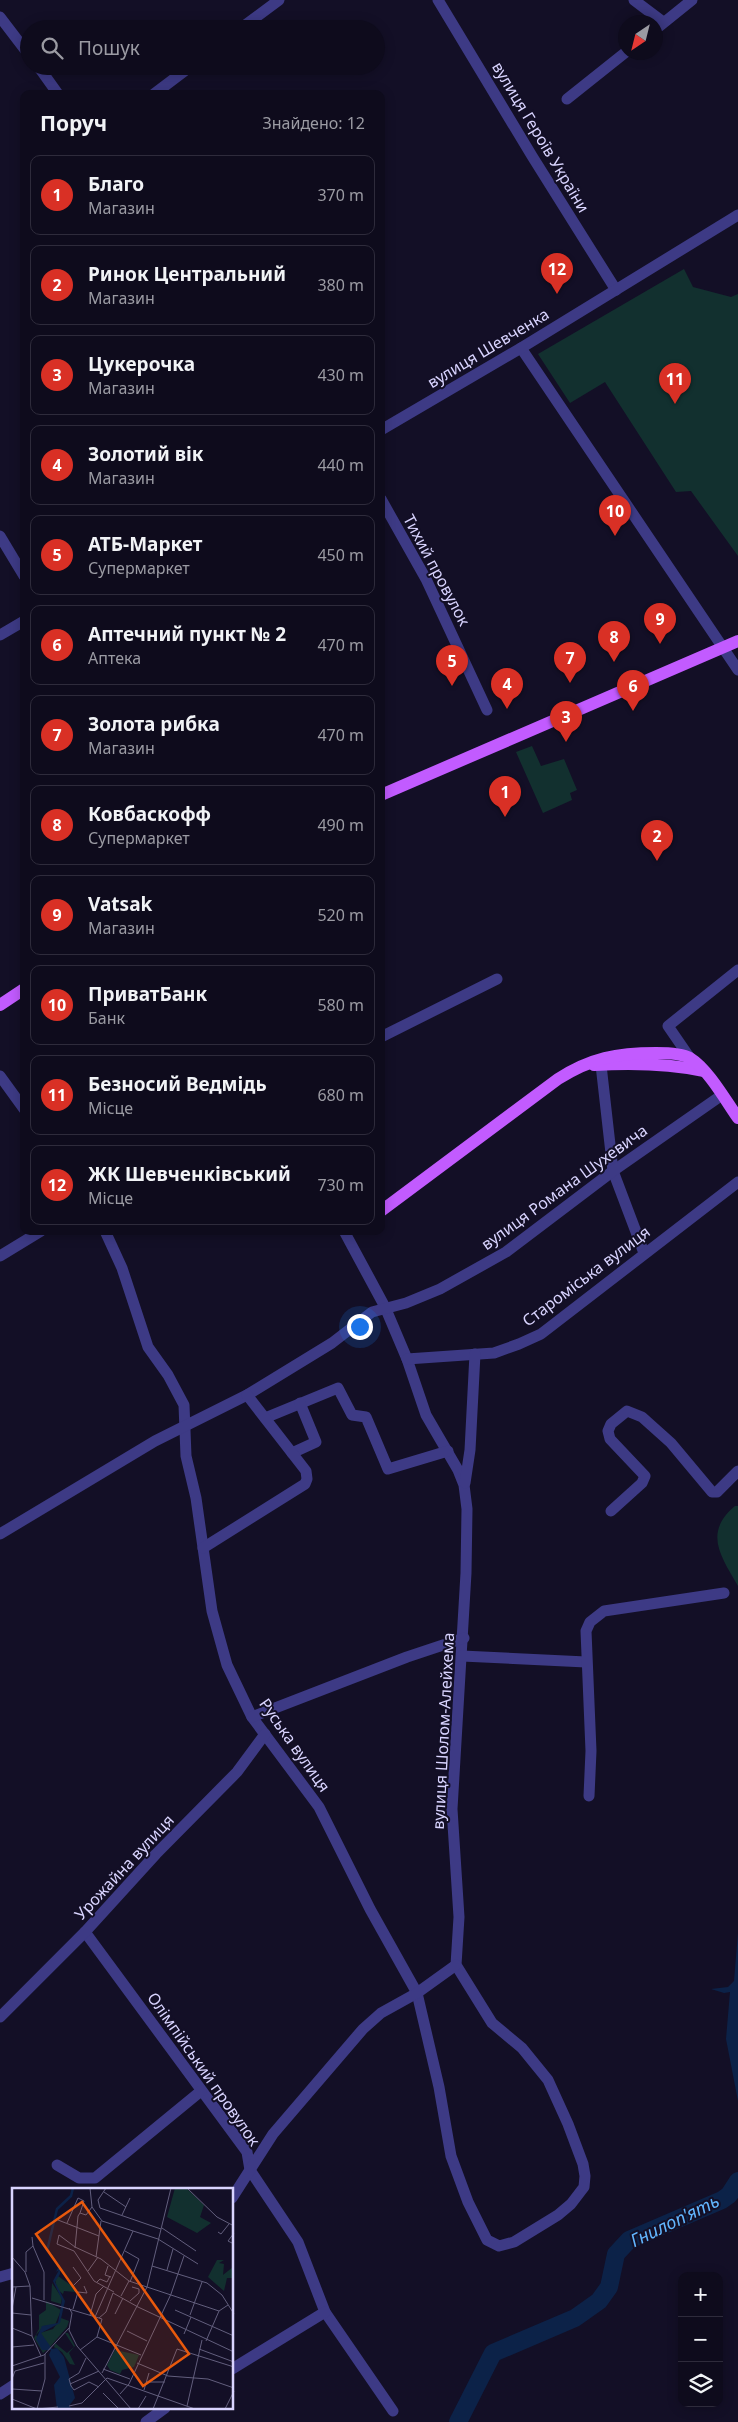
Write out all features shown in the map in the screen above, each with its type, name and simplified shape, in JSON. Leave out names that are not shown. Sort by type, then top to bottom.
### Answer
[{"type":"main road","points":[[385,793],[724,649],[738,641]]},
{"type":"main road","points":[[0,1005],[20,992]]},
{"type":"main road","points":[[385,1208],[558,1079],[601,1058],[634,1053],[663,1053],[690,1058],[703,1071],[738,1118]]},
{"type":"main road","points":[[584,1065],[683,1066],[703,1071]]},
{"type":"street","points":[[252,20],[279,0]]},
{"type":"street","name":"вулиця Героїв України","points":[[438,0],[616,290]]},
{"type":"street","points":[[634,0],[648,15]]},
{"type":"street","points":[[663,23],[692,0]]},
{"type":"street","points":[[0,17],[20,43]]},
{"type":"street","points":[[567,99],[618,58]]},
{"type":"street","points":[[44,75],[55,90]]},
{"type":"street","points":[[159,90],[179,75]]},
{"type":"street","name":"вулиця Шевченка","points":[[385,428],[521,348],[738,215]]},
{"type":"street","points":[[521,348],[738,670]]},
{"type":"street","name":"Тихий провулок","points":[[385,506],[426,579],[487,710]]},
{"type":"street","points":[[0,536],[20,569]]},
{"type":"street","points":[[0,634],[20,623]]},
{"type":"street","points":[[690,1058],[668,1026],[738,970]]},
{"type":"street","points":[[385,1035],[497,978]]},
{"type":"street","points":[[601,1065],[614,1171],[644,1253]]},
{"type":"street","points":[[0,1076],[20,1104]]},
{"type":"street","name":"вулиця Романа Шухевича","points":[[0,1534],[140,1450],[247,1396],[332,1343],[372,1312],[385,1307],[406,1303],[440,1289],[506,1252],[614,1171],[722,1095]]},
{"type":"street","name":"Староміська вулиця","points":[[407,1359],[494,1352],[541,1334],[738,1182]]},
{"type":"street","points":[[0,1256],[34,1235]]},
{"type":"street","name":"Руська вулиця","points":[[107,1235],[122,1268],[148,1348],[168,1375],[184,1405],[186,1456],[196,1498],[212,1611],[227,1665],[252,1717],[319,1807],[370,1910],[417,1993],[439,2087],[451,2156],[468,2202],[487,2240],[499,2246],[514,2242],[558,2215],[579,2197],[584,2187],[583,2164],[568,2124],[548,2080],[522,2048],[492,2023],[456,1965]]},
{"type":"street","name":"вулиця Шолом-Алейхема","points":[[346,1235],[385,1307],[407,1359],[426,1415],[448,1451],[464,1485],[467,1518],[464,1638],[452,1809],[459,1917],[456,1965]]},
{"type":"street","points":[[464,1485],[470,1450],[475,1354]]},
{"type":"street","points":[[265,1418],[338,1388],[352,1415],[366,1417],[388,1470],[448,1451]]},
{"type":"street","points":[[203,1548],[305,1484],[307,1479],[306,1471],[247,1396]]},
{"type":"street","points":[[292,1453],[316,1442],[300,1403]]},
{"type":"street","points":[[611,1511],[642,1483],[645,1476],[610,1439],[608,1431],[611,1424],[627,1411],[642,1417],[671,1443],[712,1492],[717,1492],[738,1471]]},
{"type":"street","points":[[589,1796],[591,1750],[586,1631],[596,1615],[604,1611],[724,1593]]},
{"type":"street","points":[[252,1717],[407,1657],[464,1638]]},
{"type":"street","points":[[462,1656],[586,1662]]},
{"type":"street","name":"Урожайна вулиця","points":[[0,2017],[85,1932],[156,1854],[237,1772],[265,1734]]},
{"type":"street","name":"Олімпійський провулок","points":[[85,1932],[247,2152],[250,2170],[298,2242],[325,2312],[393,2411]]},
{"type":"street","points":[[234,2195],[273,2134],[299,2101],[363,2029],[381,2013],[417,1993],[456,1965]]},
{"type":"street","points":[[57,2165],[79,2178],[95,2178],[202,2091]]},
{"type":"street","points":[[234,2367],[325,2312]]},
{"type":"street","points":[[0,2394],[12,2386]]},
{"type":"street","points":[[146,2422],[162,2410]]},
{"type":"green space","points":[[684,269],[693,287],[731,297],[738,294],[738,556],[691,491],[676,492],[605,382],[570,403],[538,354]]},
{"type":"green space","points":[[532,746],[541,766],[564,759],[577,790],[570,793],[572,800],[543,813],[516,752]]},
{"type":"green space","points":[[735,1506],[738,1506],[738,1586],[721,1555],[717,1535],[725,1516]]},
{"type":"water","points":[[738,1933],[738,2101],[726,2039],[730,1992],[724,1993],[711,1989],[728,1987],[734,1981]]},
{"type":"waterway","name":"Гнилоп'ять","points":[[458,2422],[493,2353],[575,2318],[599,2301],[609,2287],[616,2254],[629,2240],[722,2200],[729,2195],[738,2181]]},
{"type":"place","name":"ЖК Шевченківський","points":[[557,294]]},
{"type":"place","name":"Безносий Ведмідь","points":[[675,404]]},
{"type":"place","name":"ПриватБанк","points":[[615,536]]},
{"type":"place","name":"Vatsak","points":[[660,644]]},
{"type":"place","name":"Ковбаскофф","points":[[614,662]]},
{"type":"place","name":"Золота рибка","points":[[570,683]]},
{"type":"place","name":"АТБ-Маркет","points":[[452,686]]},
{"type":"place","name":"Золотий вік","points":[[507,709]]},
{"type":"place","name":"Аптечний пункт № 2","points":[[633,711]]},
{"type":"place","name":"Цукерочка","points":[[566,742]]},
{"type":"place","name":"Благо","points":[[505,817]]},
{"type":"place","name":"Ринок Центральний","points":[[657,861]]}]
